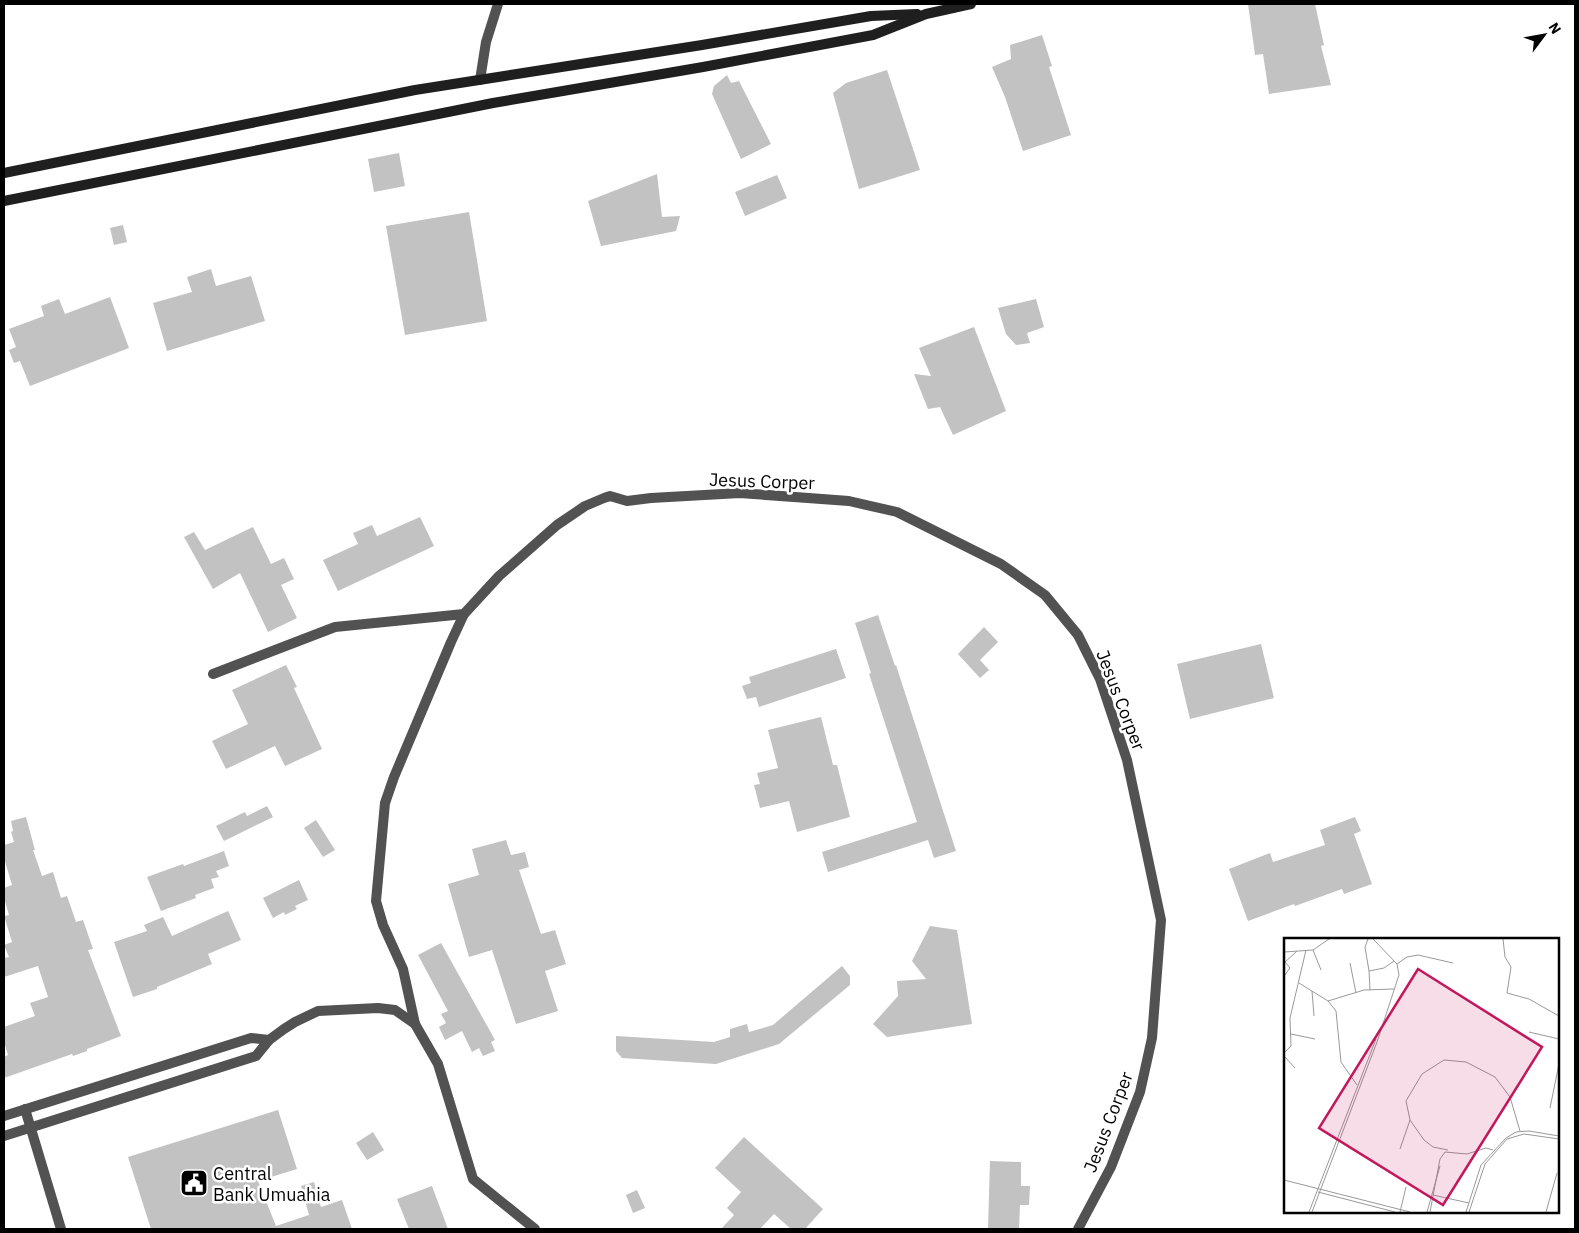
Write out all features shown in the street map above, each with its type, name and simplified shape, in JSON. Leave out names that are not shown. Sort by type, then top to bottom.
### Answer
[{"type":"street","points":[[480,80],[486,42],[498,4]]},
{"type":"street","points":[[4,201],[493,104],[703,67],[873,34],[926,14],[971,4]]},
{"type":"street","points":[[4,172],[415,90],[702,45],[871,16],[926,14]]},
{"type":"street","name":"Jesus Corper","points":[[415,1024],[403,969],[383,925],[376,901],[385,803],[398,768],[464,614],[499,576],[558,526],[585,506],[610,496],[627,501],[740,493],[849,501],[897,512],[1001,564],[1045,595],[1078,635],[1100,679],[1127,760],[1161,920],[1152,1038],[1140,1092],[1111,1167],[1078,1229]]},
{"type":"street","points":[[213,674],[335,627],[464,614]]},
{"type":"street","points":[[4,1136],[256,1056],[269,1040],[294,1022],[318,1011],[378,1008],[395,1010],[415,1024],[438,1064],[472,1179],[535,1229]]},
{"type":"street","points":[[4,1116],[251,1038],[269,1040]]},
{"type":"street","points":[[24,1109],[60,1229]]},
{"type":"building","points":[[1248,4],[1315,4],[1324,45],[1321,46],[1331,85],[1269,94],[1263,54],[1255,55]]},
{"type":"building","points":[[1042,35],[1052,66],[1049,67],[1071,135],[1023,151],[1005,97],[992,67],[1011,59],[1010,45]]},
{"type":"building","points":[[887,70],[920,170],[859,189],[833,93],[846,83]]},
{"type":"building","points":[[727,75],[731,83],[739,81],[771,144],[741,159],[712,94],[714,86]]},
{"type":"building","points":[[399,153],[405,186],[374,192],[368,159]]},
{"type":"building","points":[[657,174],[662,217],[680,216],[676,231],[601,246],[588,201]]},
{"type":"building","points":[[777,175],[787,198],[745,216],[735,192]]},
{"type":"building","points":[[469,212],[487,321],[405,335],[386,226]]},
{"type":"building","points":[[123,225],[127,242],[114,245],[110,228]]},
{"type":"building","points":[[211,269],[216,286],[251,276],[265,321],[167,351],[153,303],[192,292],[187,277]]},
{"type":"building","points":[[110,297],[129,348],[30,386],[20,361],[14,363],[9,350],[16,347],[9,329],[44,316],[41,306],[59,299],[65,314]]},
{"type":"building","points":[[1036,299],[1044,327],[1027,333],[1030,343],[1016,345],[1006,334],[998,308]]},
{"type":"building","points":[[974,327],[1006,411],[953,435],[940,407],[928,409],[914,374],[931,376],[919,348]]},
{"type":"building","points":[[420,517],[434,546],[338,591],[323,560],[358,544],[353,533],[372,525],[377,536]]},
{"type":"building","points":[[253,527],[271,564],[284,558],[294,579],[281,585],[297,618],[268,632],[240,573],[213,589],[184,537],[194,532],[205,550]]},
{"type":"building","points":[[878,615],[956,851],[934,858],[928,840],[828,872],[822,852],[917,822],[869,674],[871,673],[855,623]]},
{"type":"building","points":[[984,627],[998,642],[980,660],[989,670],[980,678],[958,654]]},
{"type":"building","points":[[1261,644],[1274,698],[1190,719],[1177,664]]},
{"type":"building","points":[[836,649],[846,678],[759,707],[756,697],[747,699],[742,686],[751,683],[749,677]]},
{"type":"building","points":[[286,665],[297,687],[294,688],[322,749],[285,766],[275,746],[226,769],[212,741],[248,724],[232,690]]},
{"type":"building","points":[[821,717],[833,765],[837,765],[850,817],[797,832],[789,801],[760,808],[754,785],[760,784],[757,773],[778,768],[768,730]]},
{"type":"building","points":[[267,806],[273,817],[224,841],[216,826],[245,812],[247,816]]},
{"type":"building","points":[[26,817],[35,850],[33,850],[42,876],[53,872],[61,898],[67,896],[76,922],[83,920],[93,949],[88,950],[121,1036],[87,1049],[87,1051],[73,1056],[72,1054],[4,1078],[4,1057],[8,1055],[4,1042],[4,1027],[35,1016],[30,1003],[48,997],[38,966],[4,977],[4,958],[9,957],[4,945],[12,942],[4,916],[9,915],[4,898],[4,888],[12,885],[4,858],[4,845],[14,842],[11,832],[13,831],[11,821]]},
{"type":"building","points":[[1355,817],[1361,831],[1354,834],[1372,884],[1344,894],[1342,889],[1248,921],[1229,869],[1270,853],[1273,862],[1325,845],[1320,830]]},
{"type":"building","points":[[316,820],[335,850],[323,857],[304,828]]},
{"type":"building","points":[[506,840],[511,855],[525,852],[529,867],[519,870],[541,934],[555,930],[566,964],[545,971],[558,1011],[516,1024],[492,950],[469,957],[448,884],[479,875],[472,849]]},
{"type":"building","points":[[224,851],[229,866],[216,871],[219,877],[211,879],[214,888],[195,895],[196,898],[161,911],[147,877]]},
{"type":"building","points":[[299,880],[308,900],[295,906],[297,909],[285,915],[284,912],[273,918],[263,898]]},
{"type":"building","points":[[228,911],[241,940],[208,954],[212,964],[157,987],[157,989],[133,997],[114,942],[147,931],[144,925],[163,917],[172,936]]},
{"type":"building","points":[[930,926],[957,930],[972,1024],[887,1037],[873,1024],[898,996],[897,981],[926,979],[912,961]]},
{"type":"building","points":[[441,943],[495,1040],[491,1042],[495,1051],[483,1056],[479,1048],[472,1052],[462,1031],[445,1040],[439,1027],[446,1023],[441,1014],[448,1011],[418,955]]},
{"type":"building","points":[[842,966],[850,976],[850,985],[779,1044],[716,1064],[622,1058],[616,1051],[616,1036],[714,1042],[730,1037],[730,1029],[747,1024],[749,1032],[773,1025]]},
{"type":"building","name":"Central Bank Umuahia","points":[[278,1110],[297,1169],[258,1181],[276,1226],[309,1215],[301,1186],[314,1182],[321,1207],[342,1200],[352,1229],[151,1229],[128,1157]]},
{"type":"building","points":[[373,1132],[384,1150],[367,1160],[356,1143]]},
{"type":"building","points":[[744,1137],[823,1209],[805,1229],[791,1229],[774,1214],[760,1229],[721,1229],[734,1215],[727,1208],[741,1192],[715,1168]]},
{"type":"building","points":[[990,1161],[1021,1162],[1021,1186],[1030,1186],[1029,1205],[1020,1205],[1019,1229],[988,1229]]},
{"type":"building","points":[[432,1186],[448,1229],[409,1229],[397,1199]]},
{"type":"building","points":[[637,1190],[645,1208],[633,1213],[626,1195]]},
{"type":"place","name":"Central Bank Umuahia","points":[[194,1183]]}]
